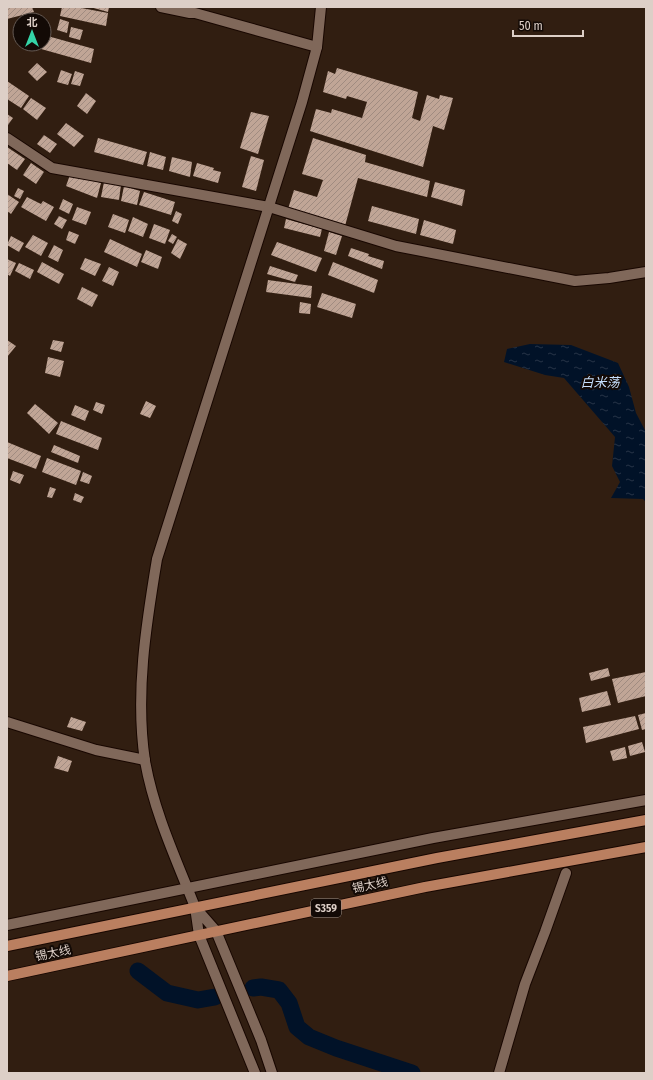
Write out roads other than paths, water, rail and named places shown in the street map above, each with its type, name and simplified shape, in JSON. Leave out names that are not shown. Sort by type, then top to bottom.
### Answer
[{"type":"main road","name":"锡太线","points":[[7,946],[437,858],[646,820]]},
{"type":"main road","name":"锡太线","points":[[7,976],[425,887],[646,847]]},
{"type":"street","points":[[161,7],[195,13],[317,47]]},
{"type":"street","points":[[255,1073],[199,935],[195,907],[171,849],[157,809],[145,760],[142,715],[142,667],[148,614],[157,559],[302,102],[317,47],[321,7]]},
{"type":"street","points":[[7,138],[52,168],[269,207],[396,246],[575,281],[609,278],[646,272]]},
{"type":"street","points":[[7,722],[96,750],[145,760]]},
{"type":"street","points":[[7,925],[433,838],[646,800]]},
{"type":"street","points":[[499,1073],[525,984],[566,873]]},
{"type":"street","points":[[195,907],[216,931],[261,1040],[272,1073]]},
{"type":"water","name":"白米荡","points":[[530,344],[571,345],[618,363],[629,387],[636,413],[646,432],[646,502],[643,499],[611,498],[620,482],[612,466],[615,437],[564,378],[545,375],[504,362],[507,349]]},
{"type":"waterway","points":[[138,971],[167,993],[198,1000],[215,997]]},
{"type":"waterway","points":[[253,988],[261,987],[279,990],[289,1003],[297,1027],[309,1037],[336,1048],[412,1073]]}]
